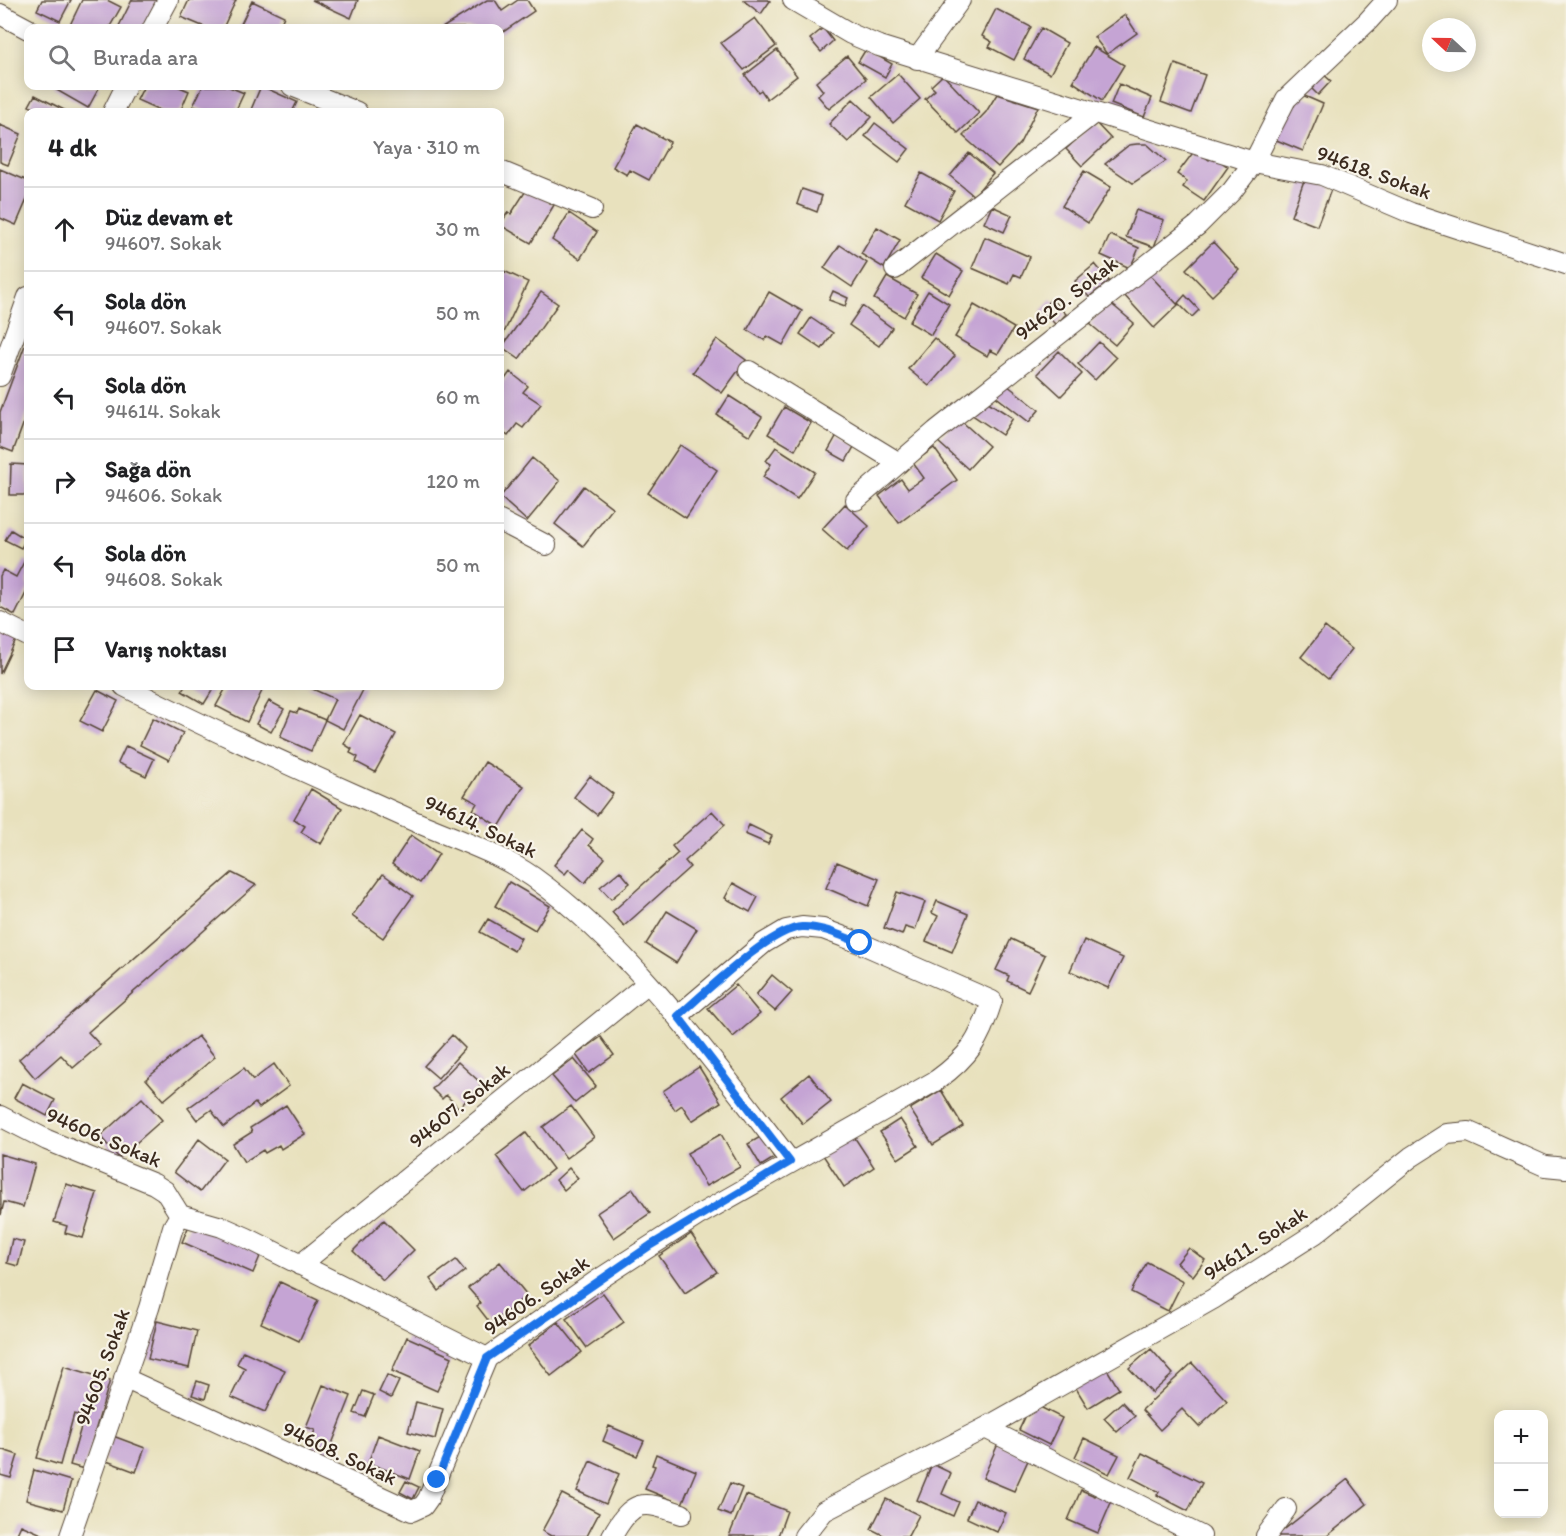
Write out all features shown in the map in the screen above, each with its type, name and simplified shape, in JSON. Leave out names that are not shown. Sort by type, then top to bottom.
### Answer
[{"type":"street","points":[[155,24],[168,0]]},
{"type":"street","name":"94618. Sokak","points":[[793,0],[851,34],[917,59],[1254,162],[1322,175],[1411,213],[1566,264]]},
{"type":"street","points":[[917,59],[960,0]]},
{"type":"street","name":"94620. Sokak","points":[[856,500],[898,463],[1198,225],[1232,191],[1254,162],[1286,99],[1387,0]]},
{"type":"street","points":[[0,14],[24,27]]},
{"type":"street","points":[[115,108],[124,90]]},
{"type":"street","points":[[302,90],[347,108]]},
{"type":"street","points":[[895,268],[1094,113]]},
{"type":"street","points":[[504,173],[592,209]]},
{"type":"street","points":[[0,376],[24,308]]},
{"type":"street","points":[[749,371],[898,463]]},
{"type":"street","points":[[504,522],[546,545]]},
{"type":"street","points":[[0,622],[24,634]]},
{"type":"street","name":"94614. Sokak","points":[[133,690],[513,864],[561,899],[648,983],[678,1016],[790,1162]]},
{"type":"street","name":"94606. Sokak","points":[[0,1116],[47,1140],[154,1184],[165,1191],[180,1215],[222,1227],[487,1358],[651,1245],[790,1162],[898,1103],[959,1064],[974,1048],[992,1001],[860,943],[823,929],[802,927],[786,930],[764,943],[678,1016]]},
{"type":"street","name":"94607. Sokak","points":[[300,1265],[648,983]]},
{"type":"street","name":"94611. Sokak","points":[[804,1536],[824,1511],[985,1428],[1213,1299],[1316,1233],[1411,1157],[1447,1134],[1469,1132],[1545,1166],[1566,1168]]},
{"type":"street","name":"94605. Sokak","points":[[70,1536],[156,1287],[173,1227],[180,1215]]},
{"type":"street","name":"94608. Sokak","points":[[124,1378],[412,1511],[423,1506],[428,1499],[487,1358]]},
{"type":"street","points":[[985,1428],[1201,1536]]},
{"type":"street","points":[[612,1536],[630,1509],[640,1504],[653,1505],[682,1514]]},
{"type":"street","points":[[1266,1536],[1286,1509]]},
{"type":"building","points":[[42,0],[71,0],[60,21],[37,10]]},
{"type":"building","points":[[82,0],[107,0],[121,7],[111,24],[70,24]]},
{"type":"building","points":[[132,0],[157,0],[144,24],[120,24]]},
{"type":"building","points":[[189,0],[236,0],[225,24],[198,24],[181,17]]},
{"type":"building","points":[[312,0],[358,0],[351,18]]},
{"type":"building","points":[[487,0],[495,0],[502,11],[518,0],[527,0],[534,11],[504,31],[504,24],[448,24]]},
{"type":"building","points":[[743,0],[768,0],[770,1],[761,14]]},
{"type":"building","points":[[252,1],[284,16],[281,24],[241,24]]},
{"type":"building","points":[[996,9],[1031,27],[1014,60],[989,47],[992,42],[982,36]]},
{"type":"building","points":[[1125,15],[1137,33],[1107,54],[1094,37]]},
{"type":"building","points":[[755,18],[776,46],[744,70],[721,43]]},
{"type":"building","points":[[823,28],[833,41],[821,52],[810,39]]},
{"type":"building","points":[[1041,28],[1067,43],[1050,74],[1024,59]]},
{"type":"building","points":[[1094,47],[1124,65],[1102,101],[1073,82]]},
{"type":"building","points":[[866,49],[892,64],[885,77],[858,62]]},
{"type":"building","points":[[777,50],[797,76],[767,99],[761,90],[758,92],[745,75]]},
{"type":"building","points":[[847,56],[866,79],[829,109],[818,96],[823,91],[816,82]]},
{"type":"building","points":[[1175,64],[1205,75],[1191,113],[1161,102]]},
{"type":"building","points":[[1322,73],[1331,81],[1318,95],[1309,86]]},
{"type":"building","points":[[898,74],[920,99],[893,123],[871,97]]},
{"type":"building","points":[[943,75],[979,113],[958,133],[925,99],[935,90],[931,86]]},
{"type":"building","points":[[1119,84],[1152,98],[1144,117],[1111,104]]},
{"type":"building","points":[[56,90],[98,90],[88,108]]},
{"type":"building","points":[[142,90],[189,91],[182,108],[155,108],[137,100]]},
{"type":"building","points":[[201,90],[237,90],[244,93],[237,108],[193,106]]},
{"type":"building","points":[[259,90],[270,90],[297,102],[294,108],[252,108]]},
{"type":"building","points":[[997,94],[1038,107],[1020,143],[998,167],[963,136],[986,112]]},
{"type":"building","points":[[1300,94],[1323,104],[1303,151],[1274,139],[1289,104],[1294,106]]},
{"type":"building","points":[[35,95],[60,108],[34,108],[29,106]]},
{"type":"building","points":[[853,99],[872,117],[848,142],[829,124]]},
{"type":"building","points":[[1095,122],[1111,139],[1082,166],[1066,149]]},
{"type":"building","points":[[875,123],[909,149],[899,162],[865,136]]},
{"type":"building","points":[[637,124],[670,142],[649,180],[630,170],[627,175],[613,167]]},
{"type":"building","points":[[0,125],[21,134],[8,165],[0,162]]},
{"type":"building","points":[[1147,144],[1166,161],[1133,183],[1105,164],[1129,145]]},
{"type":"building","points":[[1195,150],[1209,160],[1212,155],[1228,167],[1204,201],[1183,187],[1187,181],[1177,174]]},
{"type":"building","points":[[969,153],[993,173],[974,196],[950,176]]},
{"type":"building","points":[[0,169],[24,179],[24,206],[16,225],[0,218]]},
{"type":"building","points":[[1084,171],[1111,187],[1088,223],[1062,206]]},
{"type":"building","points":[[921,173],[954,191],[938,220],[905,202]]},
{"type":"building","points":[[1305,178],[1332,187],[1317,226],[1291,216]]},
{"type":"building","points":[[527,189],[554,205],[531,243],[504,227],[504,218],[508,212],[511,214]]},
{"type":"building","points":[[802,189],[822,196],[817,212],[797,204]]},
{"type":"building","points":[[992,206],[1012,215],[1004,232],[984,223]]},
{"type":"building","points":[[1136,210],[1164,220],[1154,247],[1126,237]]},
{"type":"building","points":[[569,213],[597,232],[580,259],[552,240]]},
{"type":"building","points":[[877,227],[900,240],[884,268],[861,254]]},
{"type":"building","points":[[1110,235],[1139,248],[1130,268],[1101,255]]},
{"type":"building","points":[[985,237],[1030,257],[1021,277],[1014,274],[1009,284],[972,268]]},
{"type":"building","points":[[1213,242],[1239,270],[1212,296],[1186,269]]},
{"type":"building","points":[[840,245],[867,263],[852,287],[824,268]]},
{"type":"building","points":[[936,254],[963,271],[949,295],[921,278]]},
{"type":"building","points":[[1095,264],[1109,281],[1089,297],[1075,281]]},
{"type":"building","points":[[504,271],[528,282],[504,333]]},
{"type":"building","points":[[1148,273],[1178,305],[1154,328],[1124,295]]},
{"type":"building","points":[[887,277],[917,294],[904,317],[874,299]]},
{"type":"building","points":[[833,291],[848,298],[845,306],[829,300]]},
{"type":"building","points":[[928,291],[949,304],[931,335],[909,322]]},
{"type":"building","points":[[541,292],[558,304],[519,359],[504,348],[504,344]]},
{"type":"building","points":[[769,292],[802,311],[783,345],[767,336],[764,340],[747,330]]},
{"type":"building","points":[[1185,295],[1199,310],[1192,317],[1178,303]]},
{"type":"building","points":[[1051,299],[1066,314],[1056,325],[1041,310]]},
{"type":"building","points":[[1109,302],[1134,323],[1115,345],[1090,324]]},
{"type":"building","points":[[974,305],[1014,328],[998,354],[990,350],[987,356],[955,337]]},
{"type":"building","points":[[862,306],[892,328],[879,346],[849,325]]},
{"type":"building","points":[[811,318],[833,333],[822,349],[800,334]]},
{"type":"building","points":[[934,338],[955,356],[929,386],[908,369]]},
{"type":"building","points":[[717,339],[746,360],[722,393],[693,372]]},
{"type":"building","points":[[1099,342],[1116,358],[1095,380],[1078,364]]},
{"type":"building","points":[[24,348],[24,422],[13,452],[0,447],[0,412]]},
{"type":"building","points":[[1059,351],[1082,374],[1061,396],[1037,374]]},
{"type":"building","points":[[510,372],[528,386],[523,392],[541,404],[523,428],[517,424],[508,436],[504,433],[504,380]]},
{"type":"building","points":[[1003,382],[1039,410],[1029,422],[994,395]]},
{"type":"building","points":[[729,396],[762,417],[750,436],[717,415]]},
{"type":"building","points":[[982,398],[1013,418],[1002,435],[971,414]]},
{"type":"building","points":[[784,407],[811,423],[795,450],[768,434]]},
{"type":"building","points":[[958,418],[989,446],[968,469],[937,441]]},
{"type":"building","points":[[837,435],[855,445],[846,461],[828,451]]},
{"type":"building","points":[[680,445],[717,470],[686,518],[648,493]]},
{"type":"building","points":[[776,447],[815,472],[797,499],[763,477],[771,464],[766,461]]},
{"type":"building","points":[[934,448],[957,480],[899,523],[879,496],[901,479],[908,489],[924,478],[913,463]]},
{"type":"building","points":[[532,458],[560,481],[527,521],[504,501],[504,492]]},
{"type":"building","points":[[11,464],[24,465],[24,495],[10,495]]},
{"type":"building","points":[[584,486],[613,508],[583,546],[555,524]]},
{"type":"building","points":[[845,504],[869,526],[847,551],[822,529]]},
{"type":"building","points":[[11,530],[24,538],[24,543],[21,548],[5,540]]},
{"type":"building","points":[[24,562],[24,597],[15,615],[0,607],[0,576],[3,570],[16,577]]},
{"type":"building","points":[[1325,627],[1352,649],[1328,679],[1301,657]]},
{"type":"building","points":[[0,630],[17,638],[0,674]]},
{"type":"building","points":[[97,690],[118,701],[102,732],[80,721]]},
{"type":"building","points":[[183,690],[213,690],[204,704]]},
{"type":"building","points":[[225,690],[262,691],[247,722],[216,706]]},
{"type":"building","points":[[315,690],[363,690],[343,729],[325,720],[335,699]]},
{"type":"building","points":[[269,701],[284,709],[271,732],[256,724]]},
{"type":"building","points":[[299,709],[325,720],[311,751],[280,737],[291,711],[297,713]]},
{"type":"building","points":[[360,715],[396,734],[375,772],[356,762],[358,757],[350,753],[352,749],[344,744]]},
{"type":"building","points":[[153,718],[183,733],[169,760],[140,745]]},
{"type":"building","points":[[126,746],[154,759],[146,776],[118,763]]},
{"type":"building","points":[[485,762],[524,786],[499,827],[473,810],[477,803],[464,796]]},
{"type":"building","points":[[590,776],[613,794],[597,815],[574,797]]},
{"type":"building","points":[[311,789],[342,808],[321,844],[301,832],[305,826],[294,819]]},
{"type":"building","points":[[712,811],[725,825],[685,861],[690,867],[624,926],[612,912],[678,853],[672,846]]},
{"type":"building","points":[[749,825],[772,836],[768,844],[745,834]]},
{"type":"building","points":[[582,830],[593,839],[589,845],[605,858],[585,883],[569,869],[565,874],[554,865]]},
{"type":"building","points":[[411,835],[439,854],[420,883],[392,864]]},
{"type":"building","points":[[837,862],[879,879],[868,906],[826,888]]},
{"type":"building","points":[[620,871],[630,883],[611,899],[600,887]]},
{"type":"building","points":[[232,873],[256,885],[88,1032],[100,1045],[73,1068],[61,1055],[35,1078],[19,1059]]},
{"type":"building","points":[[383,874],[413,896],[383,938],[352,916]]},
{"type":"building","points":[[509,882],[550,906],[535,930],[495,906]]},
{"type":"building","points":[[733,883],[758,897],[750,912],[725,898]]},
{"type":"building","points":[[897,892],[925,902],[915,930],[905,927],[902,935],[884,928]]},
{"type":"building","points":[[937,901],[968,914],[952,952],[926,941],[938,916],[932,913]]},
{"type":"building","points":[[667,911],[697,929],[676,963],[646,944]]},
{"type":"building","points":[[488,919],[521,938],[514,951],[480,932]]},
{"type":"building","points":[[1011,939],[1045,955],[1028,991],[1007,981],[1009,976],[996,970]]},
{"type":"building","points":[[1084,940],[1123,958],[1108,988],[1070,971]]},
{"type":"building","points":[[772,975],[792,992],[775,1011],[756,995]]},
{"type":"building","points":[[736,985],[760,1014],[733,1037],[708,1008]]},
{"type":"building","points":[[452,1035],[465,1048],[438,1078],[424,1066]]},
{"type":"building","points":[[198,1036],[215,1057],[164,1100],[146,1079]]},
{"type":"building","points":[[601,1037],[614,1055],[589,1073],[576,1055]]},
{"type":"building","points":[[574,1059],[596,1086],[575,1103],[552,1076]]},
{"type":"building","points":[[458,1062],[482,1084],[459,1108],[446,1095],[442,1099],[432,1089]]},
{"type":"building","points":[[274,1064],[289,1086],[259,1108],[255,1103],[224,1127],[211,1110],[197,1120],[188,1108],[244,1068],[253,1080]]},
{"type":"building","points":[[699,1067],[721,1102],[692,1121],[682,1105],[675,1110],[663,1091]]},
{"type":"building","points":[[809,1074],[831,1102],[803,1124],[781,1097]]},
{"type":"building","points":[[22,1083],[55,1100],[47,1116],[14,1098]]},
{"type":"building","points":[[941,1090],[963,1126],[933,1145],[910,1109]]},
{"type":"building","points":[[142,1098],[162,1120],[119,1158],[100,1136]]},
{"type":"building","points":[[286,1105],[305,1134],[281,1149],[279,1145],[265,1153],[263,1150],[244,1162],[233,1144],[252,1132],[250,1128]]},
{"type":"building","points":[[571,1106],[594,1137],[566,1158],[543,1127]]},
{"type":"building","points":[[900,1119],[918,1146],[898,1159],[880,1132]]},
{"type":"building","points":[[851,1132],[874,1167],[844,1187],[821,1152]]},
{"type":"building","points":[[526,1133],[553,1169],[524,1192],[496,1156]]},
{"type":"building","points":[[721,1134],[740,1167],[706,1186],[687,1153]]},
{"type":"building","points":[[762,1136],[774,1158],[761,1166],[748,1144]]},
{"type":"building","points":[[199,1139],[225,1159],[200,1192],[174,1172]]},
{"type":"building","points":[[0,1154],[35,1164],[23,1207],[4,1202],[1,1215]]},
{"type":"building","points":[[569,1168],[578,1178],[564,1190],[556,1180]]},
{"type":"building","points":[[66,1184],[97,1193],[83,1238],[65,1233],[67,1226],[54,1222]]},
{"type":"building","points":[[633,1189],[650,1213],[614,1238],[597,1213]]},
{"type":"building","points":[[384,1220],[414,1250],[383,1280],[353,1251]]},
{"type":"building","points":[[190,1223],[261,1254],[253,1273],[182,1242]]},
{"type":"building","points":[[691,1234],[717,1272],[685,1293],[659,1256]]},
{"type":"building","points":[[12,1239],[24,1242],[18,1266],[7,1263]]},
{"type":"building","points":[[1189,1248],[1205,1260],[1193,1276],[1177,1263]]},
{"type":"building","points":[[456,1260],[465,1271],[439,1291],[430,1279]]},
{"type":"building","points":[[500,1262],[527,1295],[491,1324],[477,1306],[481,1303],[468,1288]]},
{"type":"building","points":[[1147,1262],[1183,1281],[1168,1311],[1131,1292]]},
{"type":"building","points":[[280,1282],[318,1300],[299,1341],[261,1323]]},
{"type":"building","points":[[603,1293],[624,1322],[587,1348],[566,1319]]},
{"type":"building","points":[[157,1321],[197,1331],[189,1368],[148,1359]]},
{"type":"building","points":[[558,1322],[582,1352],[551,1376],[528,1346]]},
{"type":"building","points":[[407,1337],[452,1357],[437,1391],[392,1371]]},
{"type":"building","points":[[1151,1349],[1173,1374],[1152,1393],[1129,1368]]},
{"type":"building","points":[[243,1351],[285,1370],[265,1412],[231,1397],[245,1368],[237,1364]]},
{"type":"building","points":[[1192,1363],[1227,1401],[1199,1427],[1182,1409],[1160,1430],[1142,1410]]},
{"type":"building","points":[[64,1366],[110,1380],[84,1469],[70,1465],[84,1417],[74,1414],[60,1465],[37,1458]]},
{"type":"building","points":[[1105,1366],[1119,1389],[1088,1408],[1074,1385]]},
{"type":"building","points":[[387,1375],[399,1381],[391,1398],[379,1392]]},
{"type":"building","points":[[197,1381],[209,1385],[205,1399],[192,1395]]},
{"type":"building","points":[[323,1385],[351,1396],[328,1454],[309,1447],[315,1430],[306,1427]]},
{"type":"building","points":[[363,1391],[374,1395],[365,1417],[354,1413]]},
{"type":"building","points":[[416,1402],[443,1409],[435,1439],[408,1432]]},
{"type":"building","points":[[1122,1402],[1135,1416],[1117,1432],[1104,1418]]},
{"type":"building","points":[[1032,1403],[1062,1418],[1049,1445],[1019,1430]]},
{"type":"building","points":[[609,1426],[644,1441],[637,1456],[603,1441]]},
{"type":"building","points":[[378,1435],[420,1451],[410,1479],[368,1463]]},
{"type":"building","points":[[113,1436],[145,1448],[136,1472],[104,1460]]},
{"type":"building","points":[[1084,1438],[1119,1455],[1109,1474],[1075,1457]]},
{"type":"building","points":[[998,1444],[1029,1458],[1014,1491],[983,1478]]},
{"type":"building","points":[[0,1449],[18,1455],[11,1478],[0,1475]]},
{"type":"building","points":[[1142,1453],[1202,1483],[1188,1511],[1157,1495],[1159,1492],[1130,1477]]},
{"type":"building","points":[[656,1454],[696,1471],[682,1504],[645,1489],[655,1466],[652,1465]]},
{"type":"building","points":[[590,1461],[619,1474],[606,1504],[577,1491]]},
{"type":"building","points":[[932,1464],[951,1473],[942,1494],[959,1502],[953,1516],[917,1500]]},
{"type":"building","points":[[34,1470],[71,1481],[63,1510],[26,1500]]},
{"type":"building","points":[[1348,1479],[1367,1504],[1327,1536],[1276,1536]]},
{"type":"building","points":[[406,1481],[419,1487],[413,1499],[400,1492]]},
{"type":"building","points":[[730,1483],[742,1488],[731,1516],[718,1511]]},
{"type":"building","points":[[1081,1490],[1095,1496],[1097,1492],[1113,1498],[1098,1533],[1068,1520]]},
{"type":"building","points":[[562,1494],[599,1513],[587,1536],[551,1536],[542,1531]]},
{"type":"building","points":[[746,1495],[787,1511],[778,1536],[729,1536]]},
{"type":"building","points":[[886,1499],[919,1515],[908,1536],[885,1536],[871,1529]]},
{"type":"building","points":[[975,1500],[1006,1513],[997,1532],[967,1518]]},
{"type":"building","points":[[21,1525],[46,1536],[16,1536]]},
{"type":"route","points":[[437,1480],[487,1358],[651,1245],[790,1162],[678,1016],[764,943],[786,930],[802,927],[823,929],[860,943]]}]
